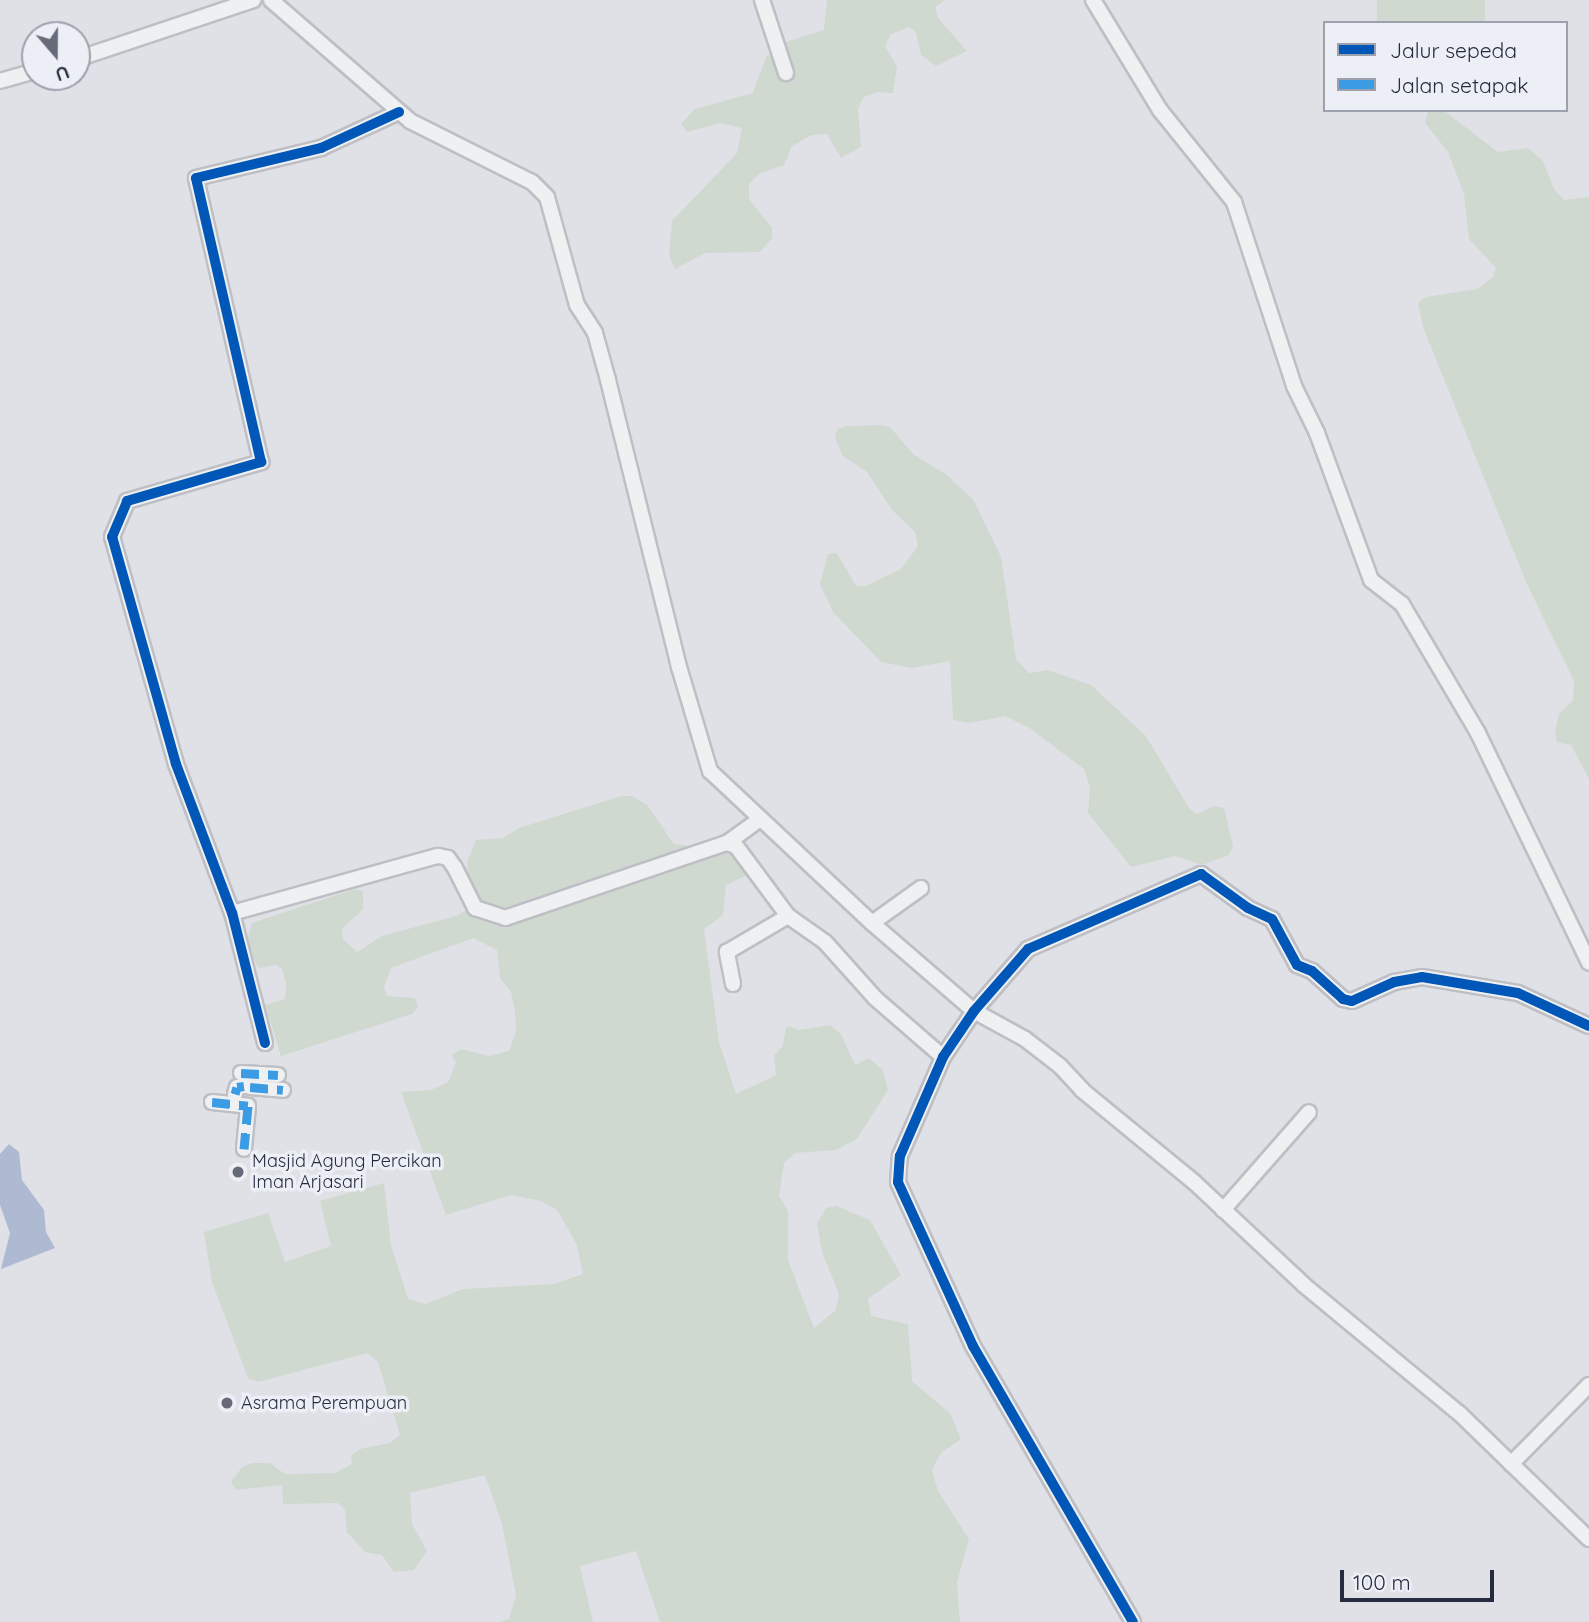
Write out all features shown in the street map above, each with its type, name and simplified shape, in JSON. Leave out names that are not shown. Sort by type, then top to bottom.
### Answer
[{"type":"street","points":[[91,55],[253,0]]},
{"type":"street","points":[[271,0],[399,112],[532,182],[553,208],[577,305],[594,333],[608,380],[679,667],[710,771],[759,820],[974,1011],[1025,1039],[1060,1066],[1082,1090],[1223,1210],[1304,1285],[1459,1413],[1589,1539]]},
{"type":"street","points":[[762,0],[786,73]]},
{"type":"street","points":[[1093,0],[1160,110],[1234,202],[1294,386],[1317,433],[1371,580],[1402,604],[1478,733],[1589,963]]},
{"type":"street","points":[[0,81],[21,75]]},
{"type":"street","points":[[265,1043],[232,913],[176,764],[112,537],[127,500],[261,462],[196,178],[321,148],[399,112]]},
{"type":"street","points":[[232,913],[438,856],[448,858],[475,908],[505,918],[727,843],[759,820]]},
{"type":"street","points":[[727,843],[736,846],[788,916],[825,942],[876,998],[943,1056]]},
{"type":"street","points":[[1133,1622],[972,1346],[902,1195],[897,1172],[900,1156],[943,1056],[974,1011],[1028,949],[1201,874],[1248,908],[1272,919],[1297,965],[1312,971],[1343,999],[1352,1001],[1394,982],[1422,977],[1518,993],[1580,1026],[1589,1026]]},
{"type":"street","points":[[872,922],[920,888]]},
{"type":"street","points":[[733,984],[727,952],[788,916]]},
{"type":"street","points":[[212,1102],[258,1084],[248,1108],[243,1149]]},
{"type":"street","points":[[1223,1210],[1309,1112]]},
{"type":"street","points":[[1511,1464],[1589,1385]]},
{"type":"shaded area","points":[[827,0],[945,0],[935,7],[938,18],[967,51],[936,66],[921,55],[916,32],[909,27],[891,34],[885,46],[897,67],[893,93],[878,92],[864,97],[858,108],[861,147],[841,158],[827,134],[812,135],[792,146],[784,165],[759,174],[749,184],[749,199],[772,228],[772,238],[760,252],[705,253],[675,269],[669,255],[672,221],[737,153],[742,128],[721,123],[687,132],[681,124],[695,109],[753,93],[766,57],[786,42],[824,30]]},
{"type":"shaded area","points":[[1377,0],[1485,0],[1485,21],[1377,21]]},
{"type":"shaded area","points":[[1428,112],[1446,112],[1498,152],[1528,148],[1543,161],[1554,189],[1564,200],[1589,197],[1589,779],[1571,745],[1557,742],[1555,732],[1559,714],[1573,700],[1574,681],[1526,582],[1423,327],[1418,303],[1426,297],[1477,289],[1493,277],[1496,268],[1469,239],[1464,194],[1448,152],[1425,123]]},
{"type":"shaded area","points":[[847,426],[890,427],[913,454],[947,475],[974,501],[1001,557],[1016,659],[1029,673],[1048,670],[1091,685],[1146,736],[1189,808],[1197,814],[1214,806],[1224,808],[1233,846],[1229,855],[1202,865],[1175,856],[1131,867],[1088,813],[1090,787],[1084,769],[1031,729],[1005,716],[970,723],[953,720],[950,661],[912,668],[881,662],[833,612],[820,584],[828,554],[837,553],[856,586],[866,586],[901,569],[918,546],[915,532],[892,510],[867,472],[843,456],[835,438],[837,429]]},
{"type":"shaded area","points":[[621,796],[632,796],[647,805],[674,844],[696,847],[703,857],[728,852],[747,875],[726,885],[723,915],[704,929],[719,1042],[736,1094],[776,1075],[774,1056],[783,1045],[786,1027],[790,1026],[798,1030],[830,1025],[841,1034],[855,1065],[869,1058],[883,1070],[888,1090],[857,1139],[836,1150],[795,1153],[784,1163],[779,1196],[788,1211],[788,1260],[814,1328],[836,1310],[839,1294],[822,1252],[817,1224],[826,1208],[836,1206],[870,1220],[901,1275],[868,1299],[871,1316],[908,1324],[912,1381],[950,1413],[961,1439],[941,1453],[932,1470],[938,1491],[969,1539],[957,1582],[960,1622],[660,1622],[636,1551],[580,1566],[593,1622],[500,1622],[509,1619],[516,1595],[502,1524],[485,1475],[410,1493],[412,1524],[427,1551],[414,1570],[394,1572],[382,1555],[365,1552],[347,1532],[345,1510],[338,1503],[283,1504],[282,1485],[236,1490],[231,1482],[242,1467],[252,1463],[270,1463],[285,1474],[335,1473],[352,1464],[351,1455],[360,1449],[390,1443],[400,1435],[378,1362],[367,1353],[258,1382],[248,1378],[212,1282],[204,1232],[268,1213],[285,1262],[331,1246],[320,1201],[384,1183],[391,1245],[408,1299],[425,1304],[463,1289],[554,1284],[583,1274],[577,1245],[557,1210],[541,1201],[511,1195],[446,1215],[401,1092],[431,1090],[448,1082],[456,1063],[452,1055],[461,1049],[489,1056],[509,1051],[516,1031],[515,1011],[511,992],[500,978],[497,950],[473,938],[391,968],[384,987],[387,996],[415,998],[418,1007],[412,1014],[281,1056],[265,1005],[285,999],[286,983],[282,969],[276,965],[259,968],[252,957],[248,937],[252,923],[355,889],[363,891],[363,909],[342,929],[343,939],[357,952],[382,936],[456,916],[478,903],[470,892],[467,863],[476,840],[503,838],[519,828]]},
{"type":"water","points":[[9,1144],[19,1152],[22,1180],[44,1210],[46,1232],[55,1248],[1,1269],[10,1233],[0,1205],[0,1154]]},
{"type":"marked path","points":[[241,1073],[278,1075]]},
{"type":"marked path","points":[[235,1094],[237,1087],[244,1086]]},
{"type":"marked path","points":[[250,1087],[283,1090]]},
{"type":"marked path","points":[[212,1102],[248,1106],[244,1149]]},
{"type":"cycle path","points":[[265,1043],[232,913],[176,764],[112,537],[127,501],[261,462],[196,178],[321,148],[399,112]]},
{"type":"cycle path","points":[[1133,1622],[973,1346],[898,1182],[900,1156],[943,1057],[974,1011],[1028,949],[1201,874],[1248,908],[1272,919],[1297,965],[1312,971],[1343,999],[1352,1001],[1394,982],[1422,977],[1518,993],[1589,1026]]},
{"type":"place","name":"Masjid Agung Percikan Iman Arjasari","points":[[238,1172]]},
{"type":"place","name":"Asrama Perempuan","points":[[227,1403]]}]
